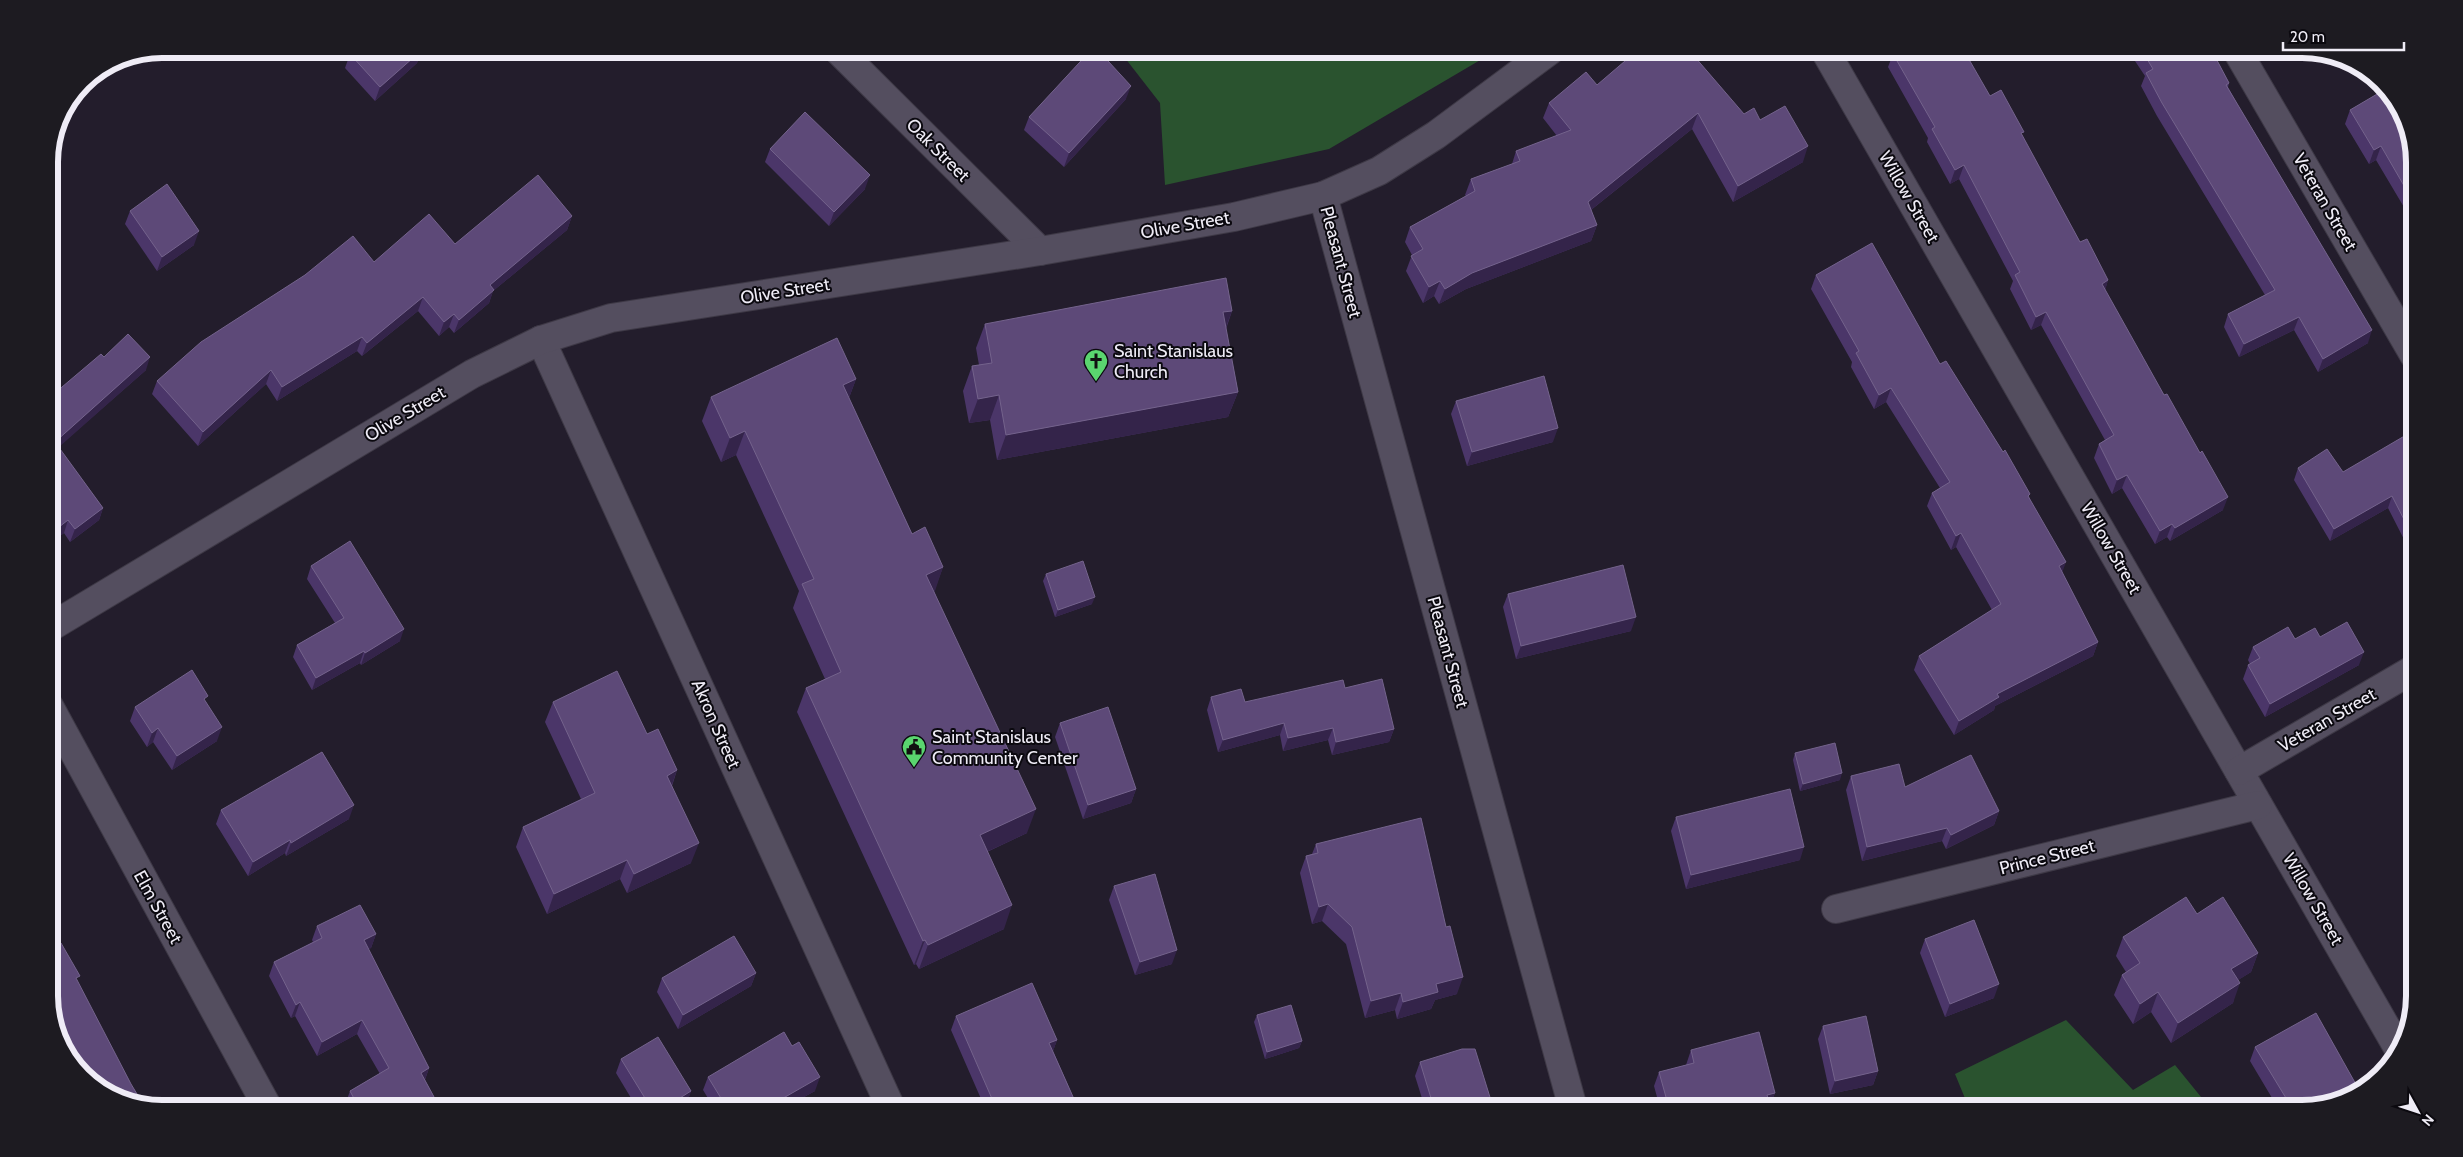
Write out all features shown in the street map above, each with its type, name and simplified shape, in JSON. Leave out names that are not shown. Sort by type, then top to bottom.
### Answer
[{"type":"street","name":"Oak Street","points":[[846,58],[1040,251]]},
{"type":"street","name":"Olive Street","points":[[58,623],[472,374],[541,340],[612,318],[1040,251],[1234,217],[1323,196],[1378,171],[1436,135],[1540,58]]},
{"type":"street","name":"Willow Street","points":[[1829,58],[2395,1042]]},
{"type":"street","name":"Veteran Street","points":[[2241,58],[2405,341]]},
{"type":"street","name":"Pleasant Street","points":[[1323,196],[1571,1100]]},
{"type":"street","name":"Akron Street","points":[[541,340],[887,1100]]},
{"type":"street","name":"Veteran Street","points":[[2239,771],[2406,674]]},
{"type":"street","name":"Elm Street","points":[[58,723],[264,1100]]},
{"type":"street","name":"Prince Street","points":[[1836,909],[2258,805]]},
{"type":"green space","points":[[1125,58],[1484,58],[1329,149],[1165,185],[1160,103]]},
{"type":"green space","points":[[2066,1020],[2133,1090],[2175,1065],[2203,1100],[1966,1100],[1955,1074]]},
{"type":"building","points":[[354,58],[413,58],[380,87]]},
{"type":"building","points":[[1084,58],[1105,58],[1131,86],[1069,153],[1029,117]]},
{"type":"building","points":[[1628,58],[1696,58],[1744,114],[1754,108],[1760,120],[1785,106],[1808,146],[1738,186],[1698,113],[1588,202],[1597,225],[1472,273],[1445,289],[1440,281],[1429,287],[1411,256],[1423,249],[1410,227],[1475,191],[1471,179],[1520,161],[1516,151],[1571,130],[1549,103],[1586,72],[1597,85]]},
{"type":"building","points":[[1895,58],[1968,58],[1990,96],[2001,90],[2024,132],[2021,133],[2080,242],[2087,239],[2108,280],[2102,284],[2164,395],[2167,394],[2200,453],[2202,451],[2228,497],[2175,528],[2172,524],[2160,531],[2127,475],[2117,480],[2099,444],[2114,435],[2046,312],[2036,317],[2015,275],[2020,272],[1964,165],[1955,170],[1932,129],[1935,127]]},
{"type":"building","points":[[2146,58],[2216,58],[2229,83],[2226,85],[2372,330],[2323,359],[2299,317],[2244,344],[2228,314],[2275,290],[2162,103],[2146,73],[2153,69]]},
{"type":"building","points":[[2379,93],[2384,98],[2400,128],[2405,155],[2405,188],[2381,146],[2374,150],[2350,110]]},
{"type":"building","points":[[805,112],[870,175],[834,212],[770,149]]},
{"type":"building","points":[[538,175],[572,216],[490,285],[494,290],[459,320],[454,314],[444,322],[423,297],[367,343],[362,337],[282,387],[271,370],[203,432],[157,381],[201,342],[305,275],[353,236],[374,262],[429,214],[455,244]]},
{"type":"building","points":[[167,184],[199,231],[162,257],[130,211]]},
{"type":"building","points":[[1872,243],[1940,364],[1946,361],[2003,452],[2005,450],[2030,494],[2028,496],[2066,562],[2059,566],[2098,642],[1997,694],[1999,697],[1959,721],[1919,656],[2001,604],[1961,533],[1956,536],[1932,493],[1950,482],[1891,388],[1879,395],[1856,353],[1859,351],[1816,275]]},
{"type":"building","name":"Saint Stanislaus Church","points":[[1226,278],[1232,311],[1223,312],[1238,392],[1006,435],[999,395],[978,399],[972,366],[992,363],[985,324]]},
{"type":"building","points":[[128,334],[150,357],[58,439],[58,390],[101,354],[104,357]]},
{"type":"building","points":[[837,338],[856,379],[843,385],[912,534],[925,527],[943,567],[926,575],[1036,809],[980,835],[1012,905],[928,945],[925,940],[923,941],[806,688],[841,672],[802,584],[814,579],[745,431],[730,438],[711,397]]},
{"type":"building","points":[[1544,376],[1558,428],[1472,452],[1456,401]]},
{"type":"building","points":[[2405,435],[2405,522],[2392,496],[2334,529],[2298,468],[2327,449],[2343,472]]},
{"type":"building","points":[[58,446],[103,508],[75,529],[68,520],[58,528]]},
{"type":"building","points":[[350,541],[404,629],[365,653],[364,651],[316,678],[297,645],[344,618],[311,566]]},
{"type":"building","points":[[1083,561],[1095,597],[1058,610],[1046,574]]},
{"type":"building","points":[[1623,565],[1636,617],[1521,646],[1508,594]]},
{"type":"building","points":[[2347,622],[2364,652],[2270,704],[2248,665],[2260,658],[2253,647],[2288,627],[2295,639],[2315,628],[2320,637]]},
{"type":"building","points":[[192,670],[208,696],[204,699],[222,727],[177,756],[158,728],[152,733],[135,707]]},
{"type":"building","points":[[617,671],[647,734],[658,729],[677,770],[667,776],[699,843],[634,874],[627,860],[554,894],[523,827],[595,793],[553,702]]},
{"type":"building","points":[[1382,679],[1394,729],[1336,742],[1333,728],[1288,738],[1284,723],[1223,740],[1211,697],[1241,689],[1245,702],[1343,680],[1345,688]]},
{"type":"building","points":[[1108,707],[1136,789],[1088,805],[1060,723]]},
{"type":"building","points":[[1835,743],[1842,773],[1803,784],[1795,753]]},
{"type":"building","points":[[322,752],[354,805],[291,843],[290,840],[253,862],[221,810]]},
{"type":"building","points":[[1971,755],[1999,811],[1951,835],[1947,828],[1867,847],[1851,776],[1899,764],[1905,787]]},
{"type":"building","points":[[1790,789],[1804,847],[1691,875],[1676,817]]},
{"type":"building","points":[[1421,818],[1446,927],[1450,926],[1463,977],[1436,984],[1438,992],[1403,1002],[1401,993],[1371,1001],[1352,927],[1328,904],[1319,907],[1306,856],[1318,853],[1316,844]]},
{"type":"building","points":[[1155,874],[1177,950],[1140,962],[1114,886]]},
{"type":"building","points":[[2186,897],[2197,914],[2223,897],[2258,953],[2231,969],[2240,983],[2178,1023],[2158,992],[2140,1004],[2122,975],[2140,963],[2123,937]]},
{"type":"building","points":[[360,905],[376,934],[364,940],[429,1068],[421,1073],[436,1100],[355,1100],[350,1091],[389,1068],[362,1020],[322,1042],[300,1002],[296,1005],[274,962],[322,938],[317,926]]},
{"type":"building","points":[[1974,920],[1999,984],[1950,1004],[1925,939]]},
{"type":"building","points":[[734,936],[756,973],[683,1015],[662,978]]},
{"type":"building","points":[[61,943],[80,976],[76,978],[138,1096],[122,1092],[93,1074],[83,1064],[68,1041],[63,1029],[58,1002],[58,945]]},
{"type":"building","points":[[1032,983],[1057,1040],[1049,1043],[1074,1100],[993,1100],[956,1016]]},
{"type":"building","points":[[1291,1005],[1302,1041],[1267,1052],[1257,1015]]},
{"type":"building","points":[[2316,1013],[2356,1084],[2335,1094],[2301,1100],[2287,1100],[2255,1047]]},
{"type":"building","points":[[1866,1016],[1878,1071],[1835,1081],[1823,1026]]},
{"type":"building","points":[[784,1032],[792,1046],[799,1042],[820,1077],[780,1100],[722,1100],[708,1077]]},
{"type":"building","points":[[1759,1032],[1775,1093],[1767,1095],[1769,1100],[1667,1100],[1659,1072],[1694,1063],[1691,1050]]},
{"type":"building","points":[[658,1037],[691,1091],[677,1100],[646,1100],[621,1059]]},
{"type":"building","points":[[1462,1049],[1475,1049],[1491,1100],[1432,1100],[1420,1062]]},
{"type":"place","name":"Saint Stanislaus Church","points":[[1096,382]]},
{"type":"place","name":"Saint Stanislaus Community Center","points":[[914,768]]}]
